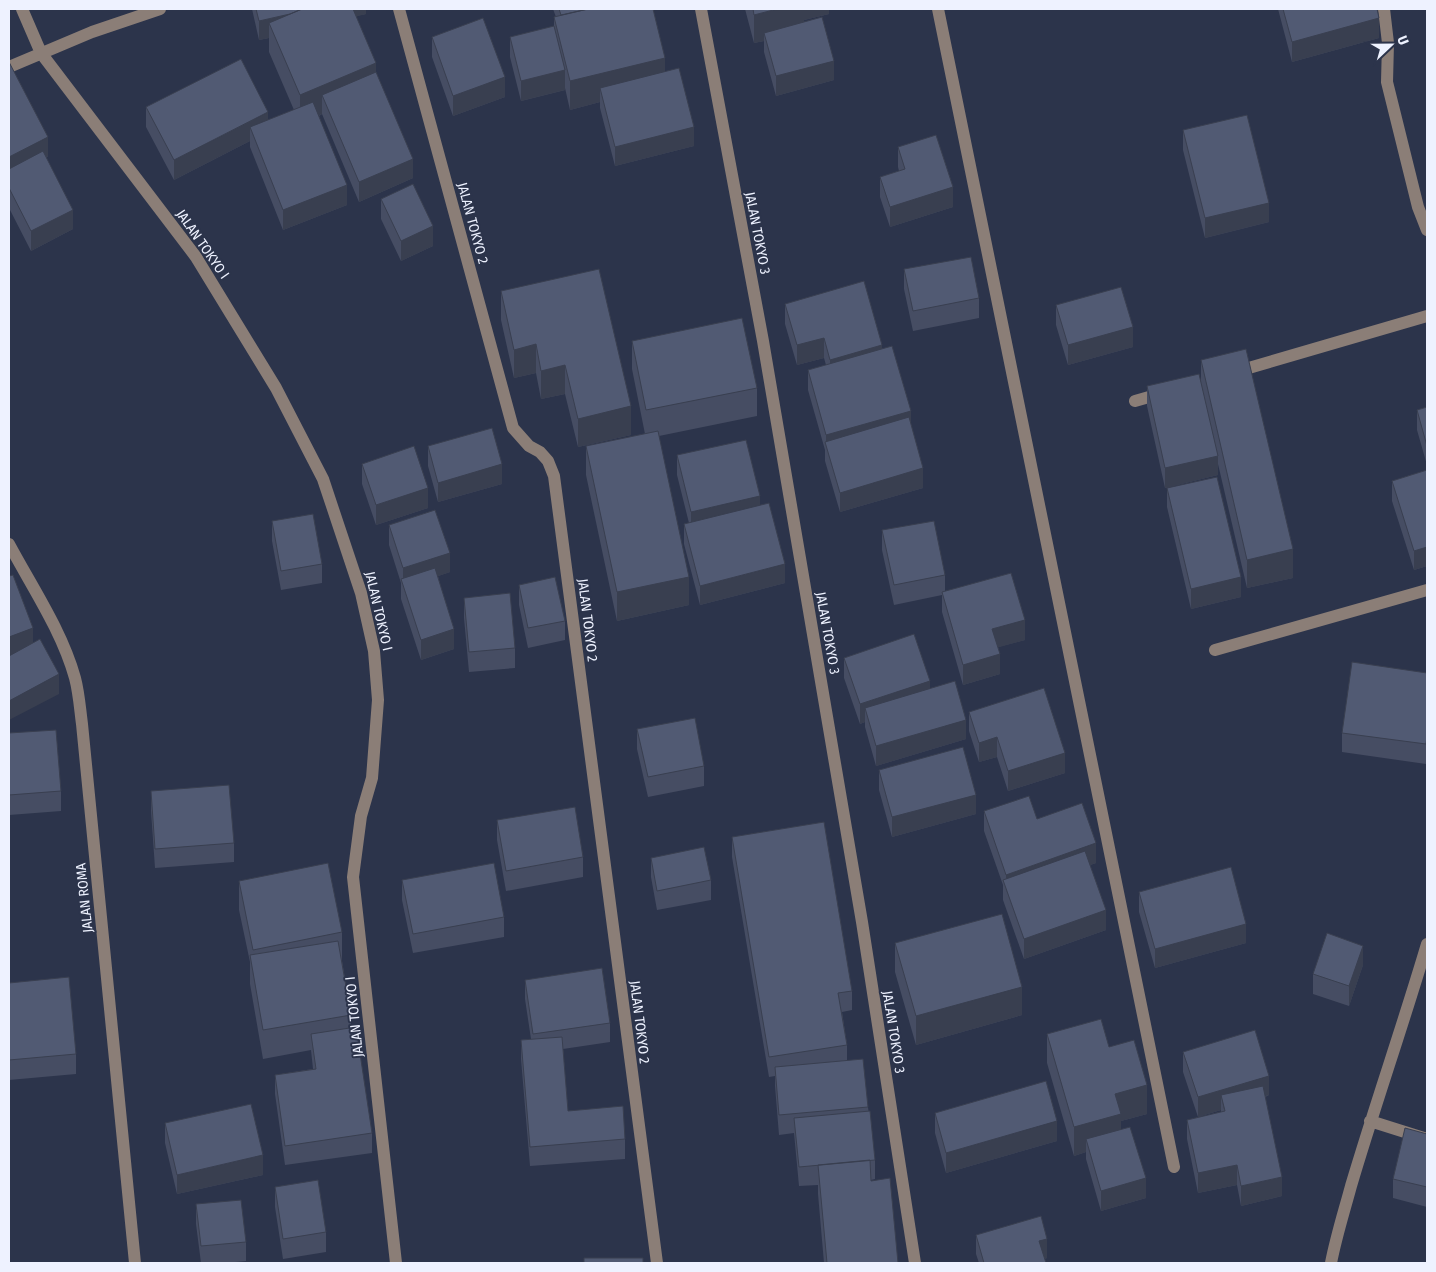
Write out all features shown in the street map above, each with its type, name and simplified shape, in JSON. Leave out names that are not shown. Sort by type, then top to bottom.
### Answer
[{"type":"street","name":"JALAN TOKYO I","points":[[22,9],[41,53],[196,257],[276,388],[323,479],[361,592],[374,651],[378,700],[372,778],[361,816],[354,877],[396,1263]]},
{"type":"street","points":[[9,67],[101,29],[160,9]]},
{"type":"street","name":"JALAN TOKYO 2","points":[[399,9],[513,428],[529,446],[540,452],[548,461],[554,476],[656,1263]]},
{"type":"street","name":"JALAN TOKYO 3","points":[[701,9],[763,341],[862,922],[915,1263]]},
{"type":"street","points":[[938,9],[1174,1167]]},
{"type":"street","points":[[1384,9],[1388,43],[1387,82],[1418,207],[1427,230]]},
{"type":"street","points":[[1220,376],[1427,316]]},
{"type":"street","points":[[1135,401],[1173,390]]},
{"type":"street","name":"JALAN ROMA","points":[[9,544],[65,650],[75,679],[82,724],[135,1263]]},
{"type":"street","points":[[1215,650],[1427,590]]},
{"type":"street","points":[[1331,1263],[1336,1239],[1370,1121],[1406,1015],[1427,944]]},
{"type":"street","points":[[1370,1121],[1427,1139]]},
{"type":"building","points":[[256,9],[302,9],[290,14],[259,21]]},
{"type":"building","points":[[302,9],[353,9],[376,63],[300,95],[269,23]]},
{"type":"building","points":[[559,9],[588,9],[561,15]]},
{"type":"building","points":[[588,9],[653,9],[665,58],[570,81],[554,17]]},
{"type":"building","points":[[753,9],[777,9],[754,15]]},
{"type":"building","points":[[1283,9],[1377,9],[1379,18],[1292,42]]},
{"type":"building","points":[[822,17],[834,61],[776,76],[764,33]]},
{"type":"building","points":[[483,18],[505,77],[453,96],[432,37]]},
{"type":"building","points":[[554,26],[565,70],[521,81],[510,37]]},
{"type":"building","points":[[241,59],[268,112],[174,160],[146,107]]},
{"type":"building","points":[[9,62],[48,137],[9,157]]},
{"type":"building","points":[[679,68],[694,127],[615,147],[600,88]]},
{"type":"building","points":[[376,72],[413,159],[359,182],[322,95]]},
{"type":"building","points":[[313,102],[347,185],[283,210],[250,127]]},
{"type":"building","points":[[1247,115],[1269,203],[1205,218],[1183,130]]},
{"type":"building","points":[[936,135],[953,187],[890,207],[880,177],[905,169],[898,147]]},
{"type":"building","points":[[43,151],[73,210],[31,231],[9,188],[9,169]]},
{"type":"building","points":[[413,184],[433,226],[401,241],[381,199]]},
{"type":"building","points":[[971,257],[979,298],[913,311],[904,269]]},
{"type":"building","points":[[599,269],[631,406],[578,419],[565,365],[541,371],[536,344],[514,350],[501,291]]},
{"type":"building","points":[[864,281],[882,345],[830,360],[824,338],[797,345],[785,304]]},
{"type":"building","points":[[1121,287],[1133,327],[1068,345],[1056,305]]},
{"type":"building","points":[[742,318],[757,388],[646,410],[632,341]]},
{"type":"building","points":[[892,346],[911,411],[826,435],[808,370]]},
{"type":"building","points":[[1246,349],[1293,549],[1247,560],[1201,360]]},
{"type":"building","points":[[1199,374],[1218,456],[1165,468],[1147,386]]},
{"type":"building","points":[[1427,407],[1427,446],[1417,410]]},
{"type":"building","points":[[909,417],[923,468],[840,493],[825,442]]},
{"type":"building","points":[[492,428],[502,464],[438,483],[428,446]]},
{"type":"building","points":[[658,431],[689,577],[617,592],[586,446]]},
{"type":"building","points":[[746,440],[760,496],[691,512],[677,455]]},
{"type":"building","points":[[414,446],[428,488],[376,505],[362,464]]},
{"type":"building","points":[[1427,470],[1427,547],[1414,551],[1392,481]]},
{"type":"building","points":[[1217,477],[1241,577],[1191,589],[1167,488]]},
{"type":"building","points":[[769,503],[785,564],[700,586],[684,524]]},
{"type":"building","points":[[435,510],[450,553],[403,568],[389,525]]},
{"type":"building","points":[[313,514],[322,564],[281,571],[272,521]]},
{"type":"building","points":[[934,521],[945,575],[894,585],[882,530]]},
{"type":"building","points":[[435,568],[454,629],[421,640],[401,579]]},
{"type":"building","points":[[1011,573],[1025,620],[992,629],[1000,654],[963,665],[942,592]]},
{"type":"building","points":[[13,575],[33,628],[9,637],[9,576]]},
{"type":"building","points":[[555,577],[565,621],[528,628],[519,585]]},
{"type":"building","points":[[510,593],[515,648],[469,652],[464,598]]},
{"type":"building","points":[[914,634],[930,681],[860,704],[844,658]]},
{"type":"building","points":[[40,639],[59,674],[9,701],[9,656]]},
{"type":"building","points":[[1352,662],[1427,673],[1426,744],[1342,733]]},
{"type":"building","points":[[955,681],[966,720],[876,746],[865,708]]},
{"type":"building","points":[[1044,688],[1065,753],[1008,771],[997,737],[979,743],[969,712]]},
{"type":"building","points":[[695,718],[704,766],[648,777],[637,729]]},
{"type":"building","points":[[56,730],[61,791],[9,795],[9,733]]},
{"type":"building","points":[[963,747],[976,795],[892,817],[879,770]]},
{"type":"building","points":[[229,785],[234,843],[155,849],[151,791]]},
{"type":"building","points":[[1029,796],[1037,819],[1082,803],[1096,843],[1006,875],[984,811]]},
{"type":"building","points":[[575,807],[583,857],[506,871],[497,820]]},
{"type":"building","points":[[824,822],[852,991],[838,993],[847,1045],[769,1057],[732,837]]},
{"type":"building","points":[[704,847],[711,880],[657,891],[651,858]]},
{"type":"building","points":[[1085,851],[1106,910],[1024,939],[1003,880]]},
{"type":"building","points":[[328,863],[342,932],[253,950],[239,881]]},
{"type":"building","points":[[494,863],[504,917],[413,934],[402,880]]},
{"type":"building","points":[[1231,867],[1246,924],[1155,949],[1139,892]]},
{"type":"building","points":[[1002,914],[1022,987],[916,1016],[895,943]]},
{"type":"building","points":[[1327,933],[1363,946],[1349,986],[1313,974]]},
{"type":"building","points":[[338,941],[351,1015],[263,1030],[250,955]]},
{"type":"building","points":[[602,968],[610,1023],[533,1034],[525,980]]},
{"type":"building","points":[[69,977],[76,1054],[9,1060],[9,983]]},
{"type":"building","points":[[1101,1019],[1109,1047],[1134,1040],[1147,1085],[1115,1094],[1121,1114],[1074,1127],[1047,1034]]},
{"type":"building","points":[[356,1027],[372,1133],[285,1146],[275,1075],[316,1069],[311,1034]]},
{"type":"building","points":[[1255,1030],[1269,1076],[1198,1097],[1183,1052]]},
{"type":"building","points":[[562,1037],[568,1111],[623,1106],[625,1139],[530,1147],[521,1040]]},
{"type":"building","points":[[863,1059],[868,1107],[779,1115],[775,1067]]},
{"type":"building","points":[[1046,1081],[1057,1121],[946,1153],[935,1113]]},
{"type":"building","points":[[1263,1086],[1282,1177],[1241,1186],[1237,1165],[1198,1173],[1187,1120],[1225,1111],[1221,1095]]},
{"type":"building","points":[[251,1104],[263,1155],[177,1175],[165,1123]]},
{"type":"building","points":[[870,1111],[875,1160],[799,1167],[794,1118]]},
{"type":"building","points":[[1130,1127],[1146,1178],[1101,1191],[1086,1139]]},
{"type":"building","points":[[1405,1128],[1427,1134],[1427,1187],[1393,1179]]},
{"type":"building","points":[[870,1160],[871,1181],[890,1178],[898,1263],[827,1263],[818,1165]]},
{"type":"building","points":[[318,1180],[326,1232],[283,1239],[275,1187]]},
{"type":"building","points":[[241,1200],[246,1242],[201,1246],[196,1204]]},
{"type":"building","points":[[1041,1216],[1047,1239],[1039,1241],[1046,1263],[984,1263],[976,1235]]},
{"type":"building","points":[[584,1258],[643,1258],[643,1263],[584,1263]]}]
